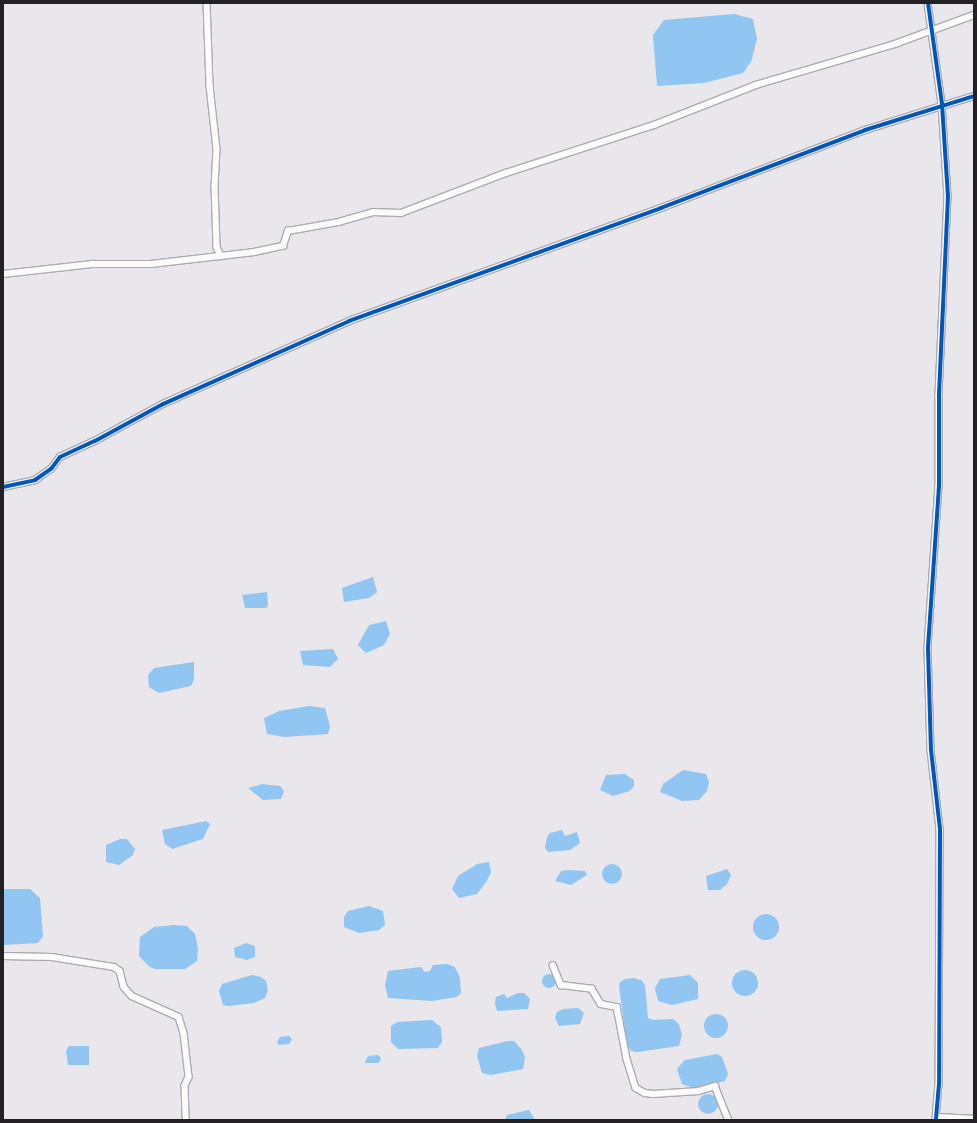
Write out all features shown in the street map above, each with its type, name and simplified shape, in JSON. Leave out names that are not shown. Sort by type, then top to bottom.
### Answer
[{"type":"street","points":[[207,3],[210,86],[217,149],[215,186],[217,247],[221,256]]},
{"type":"street","points":[[928,3],[942,104],[948,196],[939,396],[939,486],[928,649],[932,750],[940,830],[936,1119],[974,1119]]},
{"type":"street","points":[[3,274],[94,264],[151,264],[221,256],[283,246],[288,231],[339,222],[373,212],[400,213],[506,173],[654,125],[756,85],[932,31],[974,15]]},
{"type":"street","points":[[3,488],[34,480],[51,469],[60,457],[95,441],[163,404],[349,321],[661,208],[790,157],[942,104],[974,96]]},
{"type":"street","points":[[3,956],[52,958],[114,967],[120,971],[124,987],[132,996],[179,1017],[184,1033],[189,1077],[185,1086],[186,1120]]},
{"type":"street","points":[[553,965],[562,985],[592,989],[601,1004],[617,1007],[627,1059],[636,1088],[645,1093],[653,1094],[699,1091],[715,1086],[729,1120]]},
{"type":"water","points":[[734,14],[753,19],[757,39],[751,62],[743,73],[704,83],[657,86],[653,35],[664,20]]},
{"type":"water","points":[[373,577],[377,592],[369,598],[344,602],[342,588]]},
{"type":"water","points":[[267,592],[268,606],[266,608],[245,608],[242,595]]},
{"type":"water","points":[[386,621],[390,634],[384,645],[366,653],[358,645],[369,625]]},
{"type":"water","points":[[333,649],[338,659],[330,667],[303,665],[300,651]]},
{"type":"water","points":[[194,662],[194,679],[191,686],[159,693],[149,687],[148,675],[154,668]]},
{"type":"water","points":[[309,706],[325,708],[330,726],[328,734],[284,737],[267,734],[264,718],[279,711]]},
{"type":"water","points":[[683,770],[706,774],[709,782],[707,791],[699,800],[682,801],[660,792],[663,784]]},
{"type":"water","points":[[625,774],[634,780],[634,786],[630,791],[613,796],[600,790],[606,775]]},
{"type":"water","points":[[262,784],[280,786],[284,791],[281,799],[263,800],[248,788]]},
{"type":"water","points":[[206,821],[210,824],[203,839],[172,849],[165,844],[162,830]]},
{"type":"water","points":[[562,830],[565,836],[577,832],[580,843],[570,850],[548,852],[545,848],[547,837],[550,833]]},
{"type":"water","points":[[120,839],[127,839],[135,849],[133,855],[119,865],[106,862],[106,845]]},
{"type":"water","points":[[489,862],[491,872],[487,881],[477,894],[459,898],[452,889],[458,876],[477,864]]},
{"type":"water","points":[[612,864],[619,867],[622,874],[619,881],[612,884],[605,881],[602,874],[605,867]]},
{"type":"water","points":[[727,869],[731,875],[727,884],[720,890],[708,890],[706,876]]},
{"type":"water","points":[[561,871],[585,871],[587,875],[571,885],[555,881]]},
{"type":"water","points":[[3,889],[30,889],[40,898],[43,936],[38,943],[3,945]]},
{"type":"water","points":[[369,906],[383,911],[385,925],[379,930],[359,933],[344,927],[344,917],[348,911]]},
{"type":"water","points":[[766,914],[775,918],[779,927],[775,936],[766,940],[757,936],[753,927],[757,918]]},
{"type":"water","points":[[173,925],[187,926],[195,934],[198,948],[197,961],[185,969],[155,969],[150,967],[139,956],[140,937],[154,927]]},
{"type":"water","points":[[246,943],[255,946],[255,957],[247,960],[235,957],[234,948]]},
{"type":"water","points":[[447,964],[455,967],[460,978],[461,993],[457,997],[432,1001],[388,998],[385,985],[388,971],[421,967],[425,972],[430,971],[433,965]]},
{"type":"water","points":[[745,970],[754,974],[758,983],[754,992],[745,996],[736,992],[732,983],[736,974]]},
{"type":"water","points":[[546,974],[552,974],[556,978],[556,984],[552,988],[546,988],[542,984],[542,978]]},
{"type":"water","points":[[252,975],[261,977],[266,981],[268,990],[265,998],[254,1003],[228,1006],[223,1005],[219,991],[222,984]]},
{"type":"water","points":[[690,975],[698,983],[698,999],[672,1005],[658,1001],[655,988],[660,979]]},
{"type":"water","points":[[634,978],[641,980],[645,985],[648,1018],[653,1020],[673,1019],[679,1024],[682,1035],[679,1046],[638,1052],[631,1051],[627,1045],[619,987],[620,982],[625,979]]},
{"type":"water","points":[[518,993],[524,993],[530,999],[528,1009],[497,1011],[495,1004],[496,997],[504,994],[507,998]]},
{"type":"water","points":[[578,1008],[584,1013],[580,1024],[559,1026],[555,1018],[557,1012],[563,1009]]},
{"type":"water","points":[[716,1014],[725,1017],[728,1026],[725,1035],[716,1038],[707,1035],[704,1026],[707,1017]]},
{"type":"water","points":[[432,1020],[441,1027],[442,1042],[438,1048],[398,1049],[391,1042],[391,1026],[397,1022]]},
{"type":"water","points":[[289,1036],[292,1039],[289,1044],[279,1045],[277,1042],[280,1037]]},
{"type":"water","points":[[514,1041],[522,1050],[525,1057],[523,1069],[491,1075],[482,1073],[477,1056],[479,1048]]},
{"type":"water","points":[[69,1046],[89,1046],[89,1065],[68,1065],[66,1051]]},
{"type":"water","points":[[717,1054],[722,1057],[728,1074],[725,1081],[694,1088],[682,1084],[677,1069],[685,1060]]},
{"type":"water","points":[[378,1055],[381,1058],[379,1063],[365,1063],[368,1056]]},
{"type":"water","points":[[708,1094],[715,1097],[718,1104],[715,1111],[708,1114],[701,1111],[698,1104],[701,1097]]},
{"type":"water","points":[[529,1110],[535,1120],[505,1120],[507,1115]]},
{"type":"cycle path","points":[[928,3],[942,104],[948,196],[939,396],[939,486],[928,649],[931,750],[940,829],[939,1084],[936,1120]]},
{"type":"cycle path","points":[[3,487],[35,480],[51,469],[60,457],[95,441],[163,404],[349,321],[661,208],[865,130],[974,96]]}]
